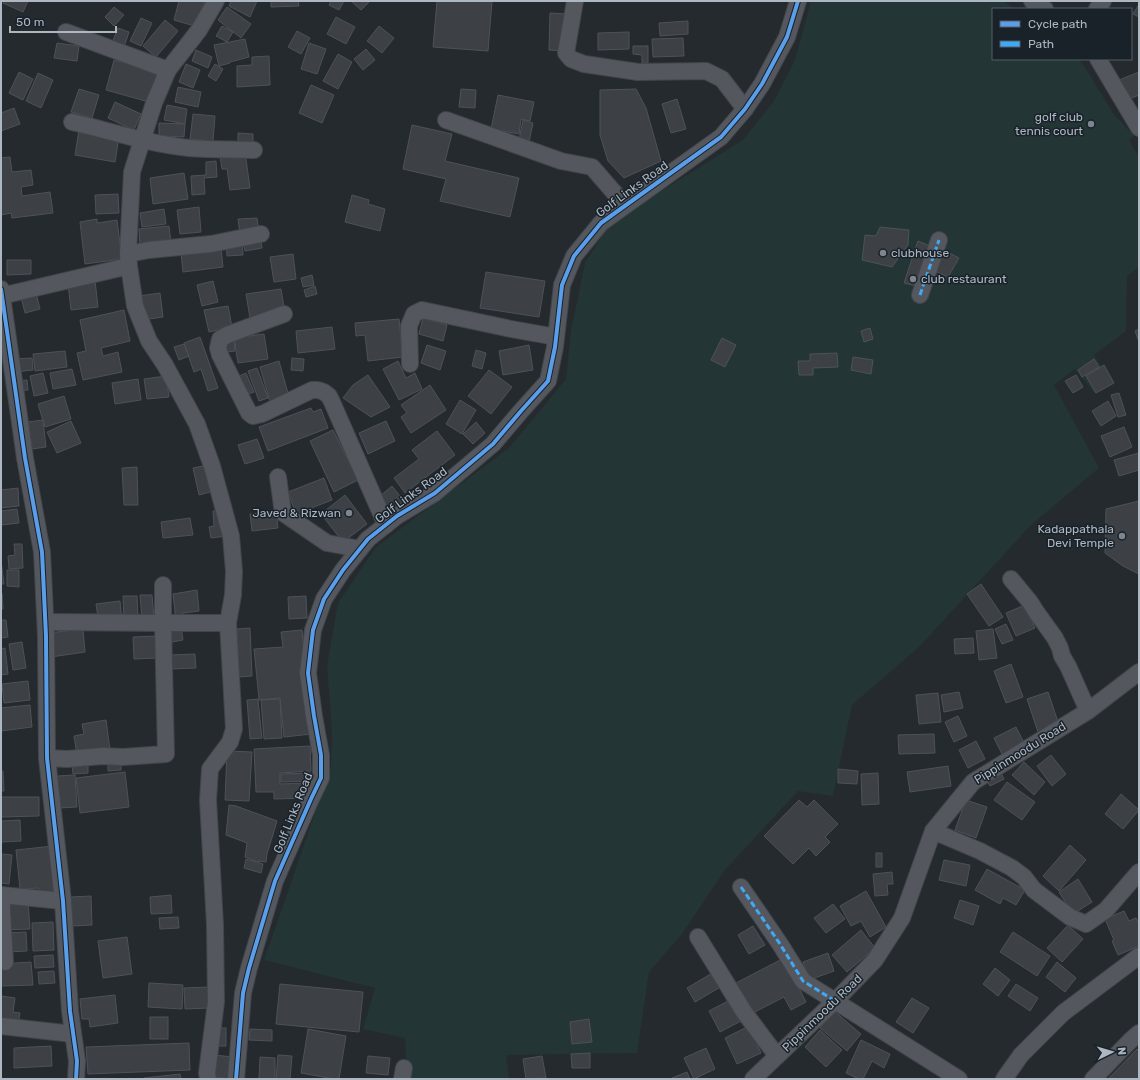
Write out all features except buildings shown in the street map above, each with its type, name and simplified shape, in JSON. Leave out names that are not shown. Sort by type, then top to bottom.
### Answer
[{"type":"street","points":[[208,1079],[207,1073],[216,1002],[215,925],[208,800],[210,770],[230,742],[234,729],[228,623],[233,595],[234,571],[231,536],[212,466],[197,424],[165,365],[149,341],[135,306],[128,260],[132,172],[154,103],[168,70],[199,30],[216,1]]},
{"type":"street","points":[[575,1],[566,53],[571,59],[584,64],[638,72],[706,71],[722,79],[745,109]]},
{"type":"street","name":"Golf Links Road","points":[[236,1079],[243,993],[250,968],[275,881],[321,778],[321,755],[308,673],[313,630],[324,599],[343,570],[368,539],[396,516],[435,493],[493,444],[548,382],[556,337],[562,285],[574,256],[601,223],[721,137],[745,109],[762,84],[787,37],[798,1]]},
{"type":"street","points":[[1032,1],[1043,8]]},
{"type":"street","points":[[66,32],[168,70]]},
{"type":"street","points":[[1099,60],[1135,112],[1139,128]]},
{"type":"street","points":[[446,120],[561,161],[592,167],[625,205]]},
{"type":"street","points":[[72,122],[142,140],[189,148],[254,150]]},
{"type":"street","points":[[2,296],[128,260],[149,250],[211,244],[261,234]]},
{"type":"street","points":[[920,295],[939,240]]},
{"type":"street","points":[[1,289],[25,458],[42,552],[46,622],[50,792],[63,901],[70,1011],[77,1061],[76,1079]]},
{"type":"street","points":[[410,364],[409,326],[414,314],[422,310],[556,337]]},
{"type":"street","points":[[284,314],[220,339],[218,348],[222,360],[249,413],[253,416],[262,414],[312,390],[324,392],[329,396],[386,525]]},
{"type":"street","points":[[278,477],[283,514],[327,543],[360,549]]},
{"type":"street","points":[[1011,579],[1030,602],[1055,638],[1088,711]]},
{"type":"street","points":[[48,758],[67,759],[166,754],[163,585]]},
{"type":"street","points":[[46,622],[228,623]]},
{"type":"street","name":"Pippinmoodu Road","points":[[753,1079],[835,1002],[875,960],[902,918],[933,831],[973,782],[1088,711],[1139,672]]},
{"type":"street","points":[[933,831],[980,851],[1012,868],[1024,877],[1034,890],[1070,917],[1086,924],[1106,910],[1139,872]]},
{"type":"street","points":[[741,887],[803,981],[959,1079]]},
{"type":"street","points":[[5,962],[2,895],[63,901]]},
{"type":"street","points":[[698,937],[744,1012],[777,1056]]},
{"type":"street","points":[[1004,1079],[1020,1055],[1063,1013],[1139,956]]},
{"type":"street","points":[[1,1026],[73,1034]]},
{"type":"street","points":[[1093,1079],[1139,1033]]},
{"type":"shaded area","points":[[811,1],[1003,1],[1014,8],[992,8],[992,60],[1080,60],[1113,113],[1134,136],[1129,140],[1139,157],[1139,267],[1127,276],[1126,331],[1094,355],[1109,378],[1094,393],[1075,369],[1054,385],[1099,468],[1031,525],[919,647],[852,705],[833,796],[798,791],[725,870],[682,934],[649,972],[637,1053],[506,1055],[509,1079],[407,1079],[405,1038],[363,1029],[375,988],[264,960],[331,767],[332,730],[327,665],[338,603],[376,547],[509,448],[566,379],[571,331],[585,263],[610,223],[743,140],[774,101],[795,60]]},
{"type":"marked path","points":[[920,295],[939,240]]},
{"type":"marked path","points":[[741,887],[803,981],[835,1001]]},
{"type":"cycle path","points":[[236,1079],[243,993],[249,968],[275,881],[321,778],[321,755],[308,673],[313,630],[324,599],[343,570],[368,539],[397,516],[435,493],[493,444],[548,381],[555,347],[562,285],[574,256],[601,223],[721,137],[745,109],[762,84],[787,37],[798,1]]},
{"type":"cycle path","points":[[1,289],[25,458],[42,552],[46,636],[47,758],[63,901],[70,1011],[77,1061],[76,1079]]},
{"type":"place","name":"golf club tennis court","points":[[1091,124]]},
{"type":"place","name":"clubhouse","points":[[883,253]]},
{"type":"place","name":"club restaurant","points":[[913,279]]},
{"type":"place","name":"Javed & Rizwan","points":[[349,513]]},
{"type":"place","name":"Kadappathala Devi Temple","points":[[1122,536]]}]
